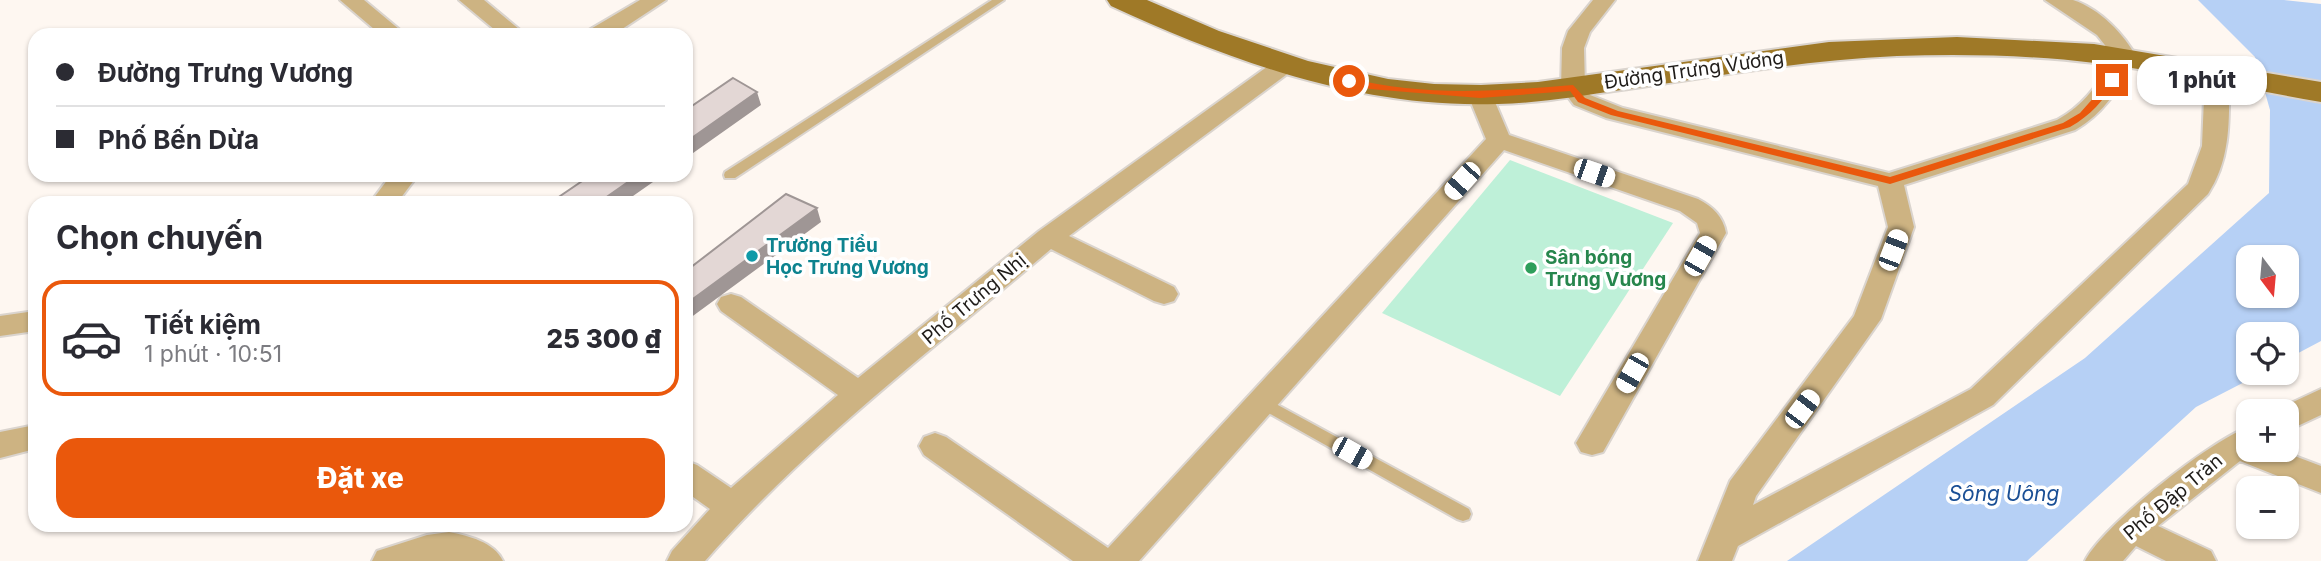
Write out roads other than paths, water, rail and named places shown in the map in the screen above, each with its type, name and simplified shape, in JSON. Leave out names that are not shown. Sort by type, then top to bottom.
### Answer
[{"type":"main road","name":"Đường Trưng Vương","points":[[1122,0],[1189,31],[1286,64],[1370,86],[1480,96],[1573,88],[1786,56],[1896,47],[2062,50],[2126,58],[2321,92]]},
{"type":"street","points":[[351,0],[386,28]]},
{"type":"street","points":[[470,0],[506,28]]},
{"type":"street","points":[[609,28],[655,0]]},
{"type":"street","points":[[1604,0],[1579,31],[1573,48],[1573,88],[1582,100],[1615,113],[1890,181],[2066,125],[2084,115],[2097,102],[2126,58],[2120,45],[2106,30],[2056,0]]},
{"type":"street","name":"Phố Trưng Nhị","points":[[684,561],[732,507],[859,394],[1049,236],[1286,64]]},
{"type":"street","points":[[1720,548],[1982,397],[2199,188],[2211,167],[2227,76]]},
{"type":"street","points":[[1480,96],[1499,140],[1689,205],[1705,214],[1713,223],[1713,233],[1592,443]]},
{"type":"street","points":[[1117,561],[1499,140]]},
{"type":"street","points":[[1720,548],[1742,490],[1867,319],[1901,228],[1890,181]]},
{"type":"street","points":[[388,196],[400,182]]},
{"type":"street","points":[[1049,236],[1164,294]]},
{"type":"street","points":[[731,304],[859,394]]},
{"type":"street","points":[[0,326],[28,322]]},
{"type":"street","points":[[2299,413],[2321,401]]},
{"type":"street","points":[[0,445],[28,439]]},
{"type":"street","points":[[935,446],[1100,561]]},
{"type":"street","name":"Phố Đập Tràn","points":[[2102,561],[2131,528],[2236,447]]},
{"type":"street","points":[[2284,462],[2321,480]]},
{"type":"street","points":[[693,479],[732,507]]},
{"type":"street","points":[[2131,528],[2199,561]]},
{"type":"street","points":[[389,561],[447,546],[468,550],[486,561]]},
{"type":"lane","points":[[730,175],[999,0]]},
{"type":"lane","points":[[1263,403],[1463,514]]},
{"type":"water","name":"Sông Uông","points":[[2198,0],[2284,0],[2321,4],[2321,341],[2299,353],[2299,322],[2236,322],[2236,385],[2239,385],[2196,407],[2027,561],[1787,561],[2085,358],[2269,193],[2270,110],[2255,57]]},
{"type":"place","name":"Trường Tiểu Học Trưng Vương","points":[[752,256]]},
{"type":"place","name":"Sân bóng Trưng Vương","points":[[1531,268]]}]
